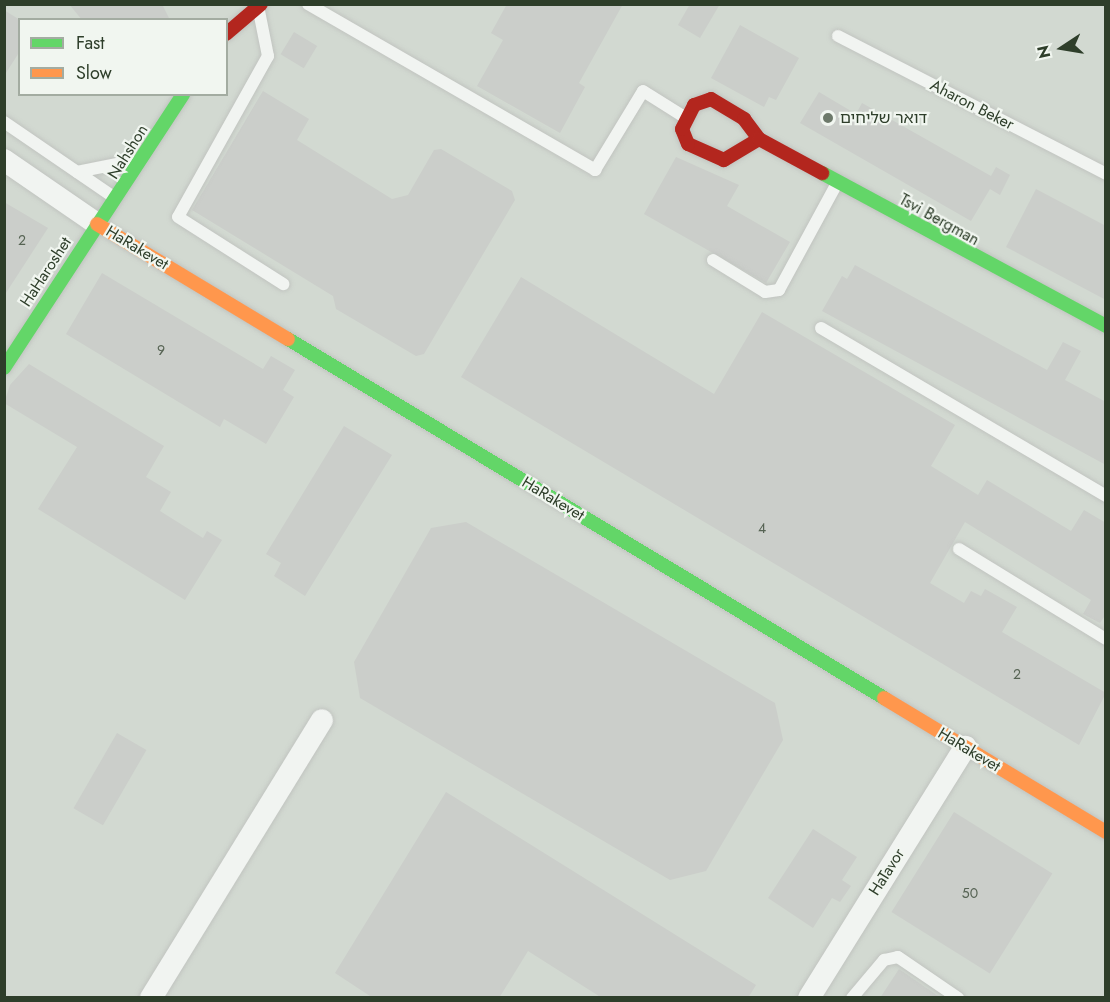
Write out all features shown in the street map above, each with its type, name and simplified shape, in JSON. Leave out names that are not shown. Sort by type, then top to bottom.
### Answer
[{"type":"street","points":[[227,18],[233,4]]},
{"type":"street","points":[[228,32],[257,6]]},
{"type":"street","name":"Nahshon","points":[[97,224],[118,200],[182,96]]},
{"type":"street","name":"Tsvi Bergman","points":[[687,118],[694,105],[711,99],[744,119],[759,139],[1106,326]]},
{"type":"street","points":[[687,118],[682,136],[713,157],[737,157],[759,139]]},
{"type":"street","name":"HaRakevet","points":[[4,160],[97,224],[1106,832]]},
{"type":"street","name":"HaHaroshet","points":[[4,368],[97,224]]},
{"type":"street","points":[[151,998],[322,720]]},
{"type":"street","name":"HaTavor","points":[[809,998],[964,747]]},
{"type":"lane","points":[[308,4],[595,170],[643,91],[687,118]]},
{"type":"lane","points":[[257,6],[268,56],[178,217],[283,284]]},
{"type":"lane","name":"Aharon Beker","points":[[838,36],[1106,174]]},
{"type":"lane","points":[[4,122],[118,200]]},
{"type":"lane","points":[[77,171],[120,165],[150,149]]},
{"type":"lane","points":[[712,260],[765,292],[779,290],[837,182]]},
{"type":"lane","points":[[821,328],[1106,496]]},
{"type":"lane","points":[[959,549],[1106,639]]},
{"type":"lane","points":[[852,998],[885,960],[898,957],[958,998]]},
{"type":"shaded area","points":[[5,5],[1105,5],[1105,997],[5,997]]},
{"type":"building","points":[[69,4],[162,4],[169,18],[80,18]]},
{"type":"building","points":[[507,4],[623,4],[579,83],[585,87],[560,133],[477,86],[503,40],[491,33]]},
{"type":"building","points":[[690,4],[720,4],[700,38],[678,25]]},
{"type":"building","points":[[4,10],[18,19],[18,54],[4,76]]},
{"type":"building","points":[[740,25],[799,58],[776,100],[769,97],[764,107],[711,78]]},
{"type":"building","points":[[294,32],[317,46],[304,68],[281,54]]},
{"type":"building","points":[[263,91],[309,119],[297,140],[392,199],[408,195],[434,150],[441,149],[512,191],[515,200],[424,354],[416,356],[336,309],[333,296],[192,210]]},
{"type":"building","points":[[819,92],[856,114],[862,103],[991,176],[996,167],[1010,175],[1000,195],[990,189],[971,221],[800,123]]},
{"type":"building","points":[[676,157],[739,185],[727,206],[790,242],[766,283],[644,214]]},
{"type":"building","points":[[1036,189],[1106,226],[1106,300],[1006,247]]},
{"type":"building","points":[[4,202],[48,228],[4,296]]},
{"type":"building","points":[[855,265],[1047,370],[1063,342],[1081,351],[1065,380],[1106,402],[1106,465],[822,311],[842,276],[847,279]]},
{"type":"building","points":[[102,273],[263,369],[271,356],[295,370],[283,390],[294,397],[266,444],[224,419],[220,427],[66,334]]},
{"type":"building","points":[[521,277],[714,394],[762,312],[955,425],[931,466],[978,495],[987,480],[1071,531],[1084,510],[1106,523],[1106,614],[1100,623],[1083,614],[1091,600],[965,522],[930,583],[964,603],[971,591],[981,596],[985,589],[1017,607],[1002,632],[1106,693],[1079,745],[461,377]]},
{"type":"building","points":[[29,364],[164,446],[146,477],[171,492],[160,511],[203,538],[207,531],[222,540],[185,600],[38,509],[77,447],[4,403],[10,385]]},
{"type":"building","points":[[344,426],[392,455],[305,596],[274,576],[281,563],[266,554]]},
{"type":"building","points":[[466,522],[775,703],[783,740],[706,871],[670,880],[360,698],[354,662],[431,528]]},
{"type":"building","points":[[117,733],[146,750],[103,825],[74,808]]},
{"type":"building","points":[[446,792],[756,985],[748,998],[602,998],[528,951],[499,998],[373,998],[335,973]]},
{"type":"building","points":[[954,812],[1052,873],[990,974],[891,912]]},
{"type":"building","points":[[813,829],[857,857],[842,880],[851,886],[840,902],[832,898],[813,928],[768,898]]},
{"type":"building","points":[[899,969],[941,998],[880,998]]},
{"type":"traffic: fast","points":[[4,368],[182,96]]},
{"type":"traffic: fast","points":[[822,173],[1106,326]]},
{"type":"traffic: fast","points":[[288,339],[884,698]]},
{"type":"traffic: slow","points":[[97,224],[288,339]]},
{"type":"traffic: slow","points":[[884,698],[1106,832]]},
{"type":"traffic: jam","points":[[228,32],[261,4]]},
{"type":"traffic: jam","points":[[759,139],[724,160],[688,144],[682,129],[694,105],[711,99],[744,119],[759,139],[822,173]]},
{"type":"place","name":"דואר שליחים","points":[[828,118]]}]
